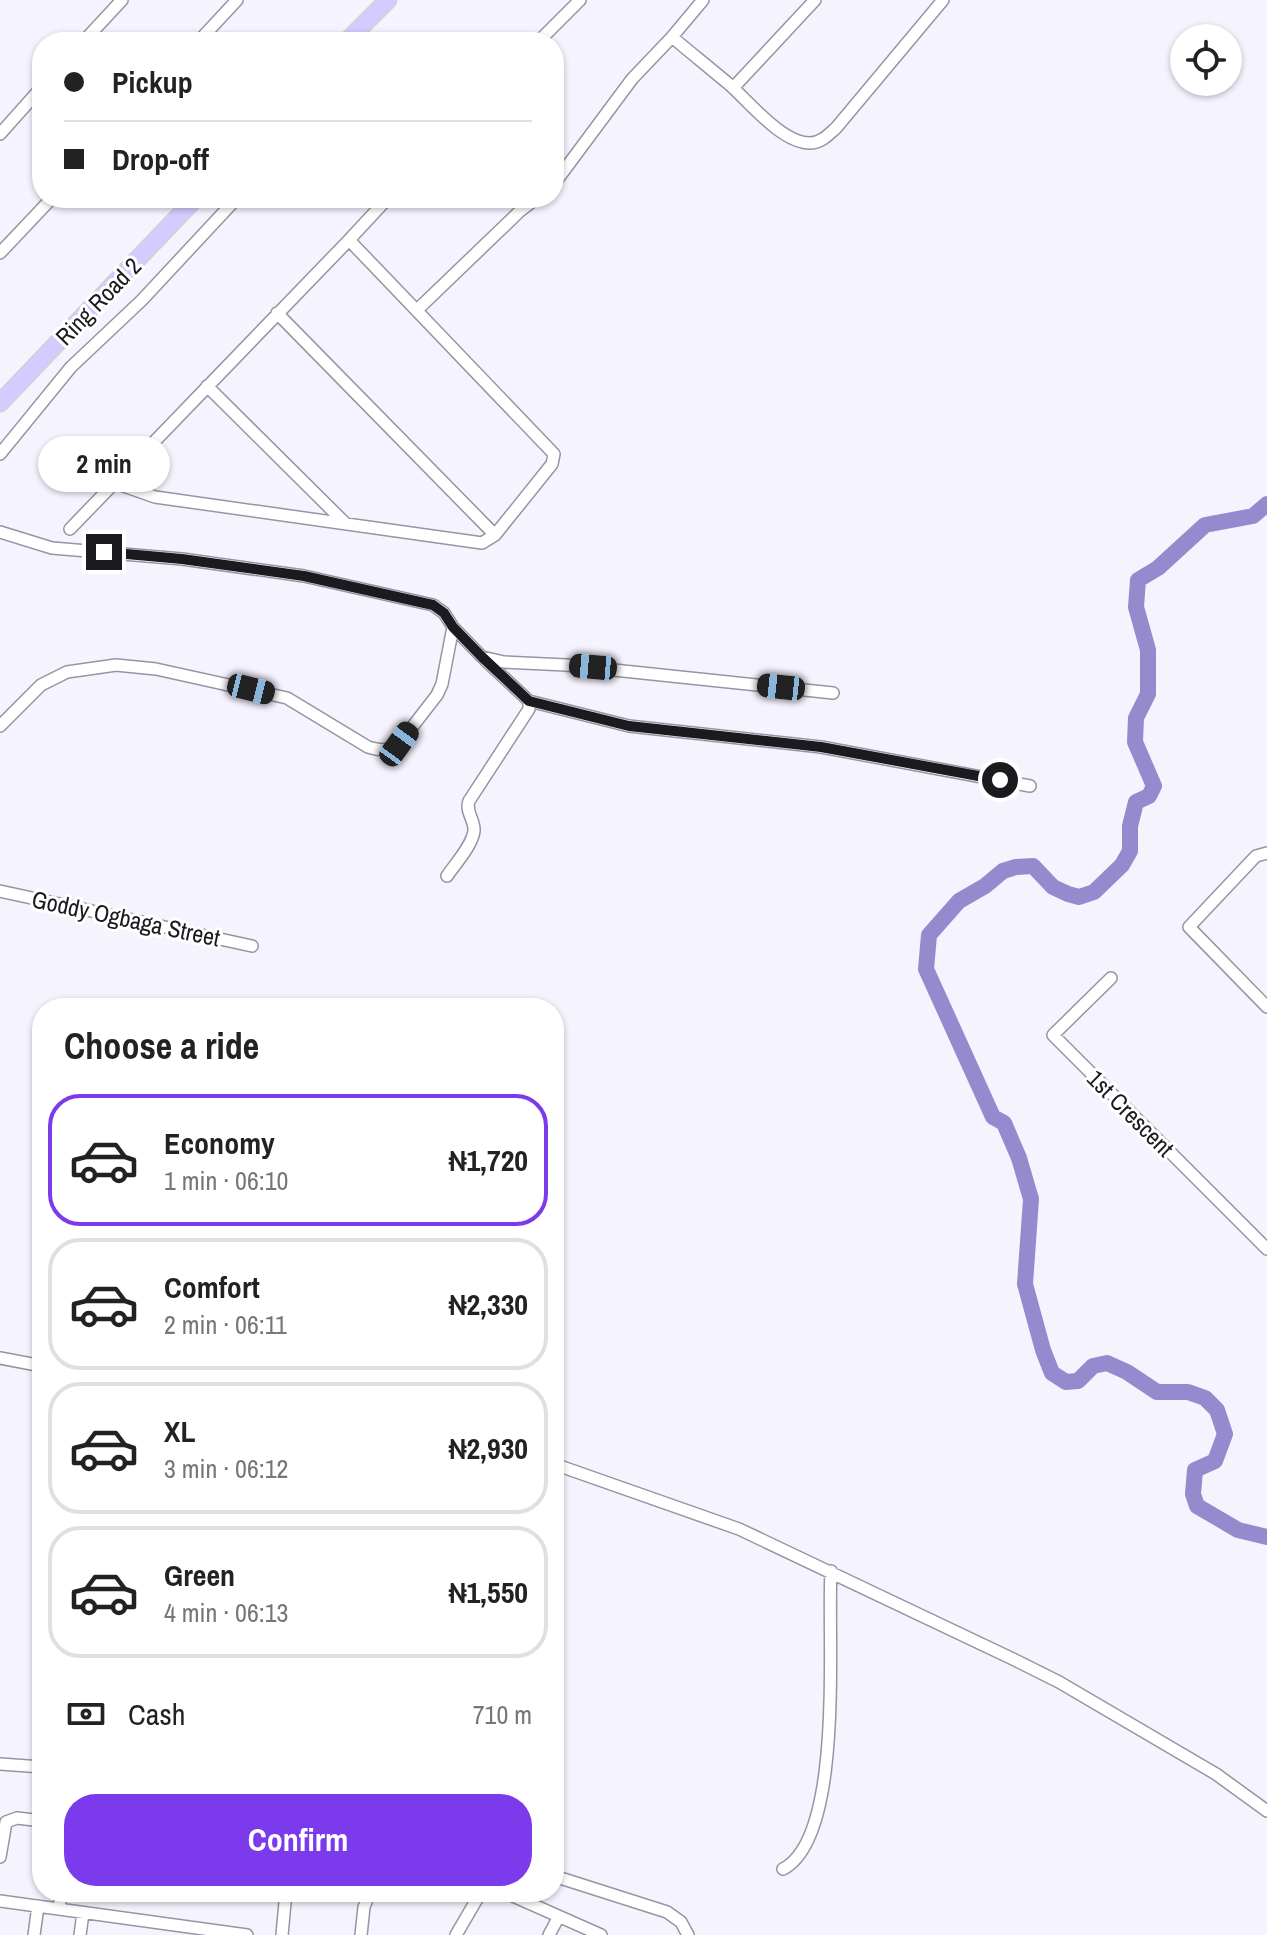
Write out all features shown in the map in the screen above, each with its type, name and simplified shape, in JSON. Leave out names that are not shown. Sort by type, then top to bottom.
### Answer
[{"type":"main road","points":[[356,32],[388,0]]},
{"type":"main road","name":"Ring Road 2","points":[[0,403],[186,208]]},
{"type":"street","points":[[92,32],[122,0]]},
{"type":"street","points":[[207,32],[237,0]]},
{"type":"street","points":[[548,32],[580,0]]},
{"type":"street","points":[[564,171],[632,79],[703,0]]},
{"type":"street","points":[[733,88],[815,0]]},
{"type":"street","points":[[672,37],[785,134],[802,142],[820,142],[836,128],[943,0]]},
{"type":"street","points":[[0,134],[32,98]]},
{"type":"street","points":[[0,253],[43,208]]},
{"type":"street","points":[[0,454],[71,367],[142,300],[228,208]]},
{"type":"street","points":[[70,529],[379,208]]},
{"type":"street","points":[[417,310],[524,208]]},
{"type":"street","points":[[115,483],[155,497],[482,543],[495,535],[552,464],[554,454],[349,240]]},
{"type":"street","points":[[277,313],[495,535]]},
{"type":"street","points":[[207,386],[345,524]]},
{"type":"street","points":[[0,532],[52,548],[182,559],[318,579],[433,605],[529,701],[629,726],[821,747],[1030,786]]},
{"type":"street","points":[[0,726],[41,685],[67,672],[116,665],[156,669],[287,698],[368,747],[380,751],[391,749],[399,744],[437,695],[453,627]]},
{"type":"street","points":[[482,657],[504,662],[566,665],[833,693]]},
{"type":"street","points":[[447,876],[472,838],[474,829],[466,809],[469,801],[529,709],[529,701]]},
{"type":"street","points":[[1267,853],[1256,856],[1189,927],[1267,1007]]},
{"type":"street","name":"Goddy Ogbaga Street","points":[[0,891],[252,946]]},
{"type":"street","name":"1st Crescent","points":[[1111,978],[1053,1035],[1267,1249]]},
{"type":"street","points":[[0,1358],[32,1364]]},
{"type":"street","points":[[564,1467],[696,1511],[778,1546],[1059,1682],[1226,1780],[1267,1811]]},
{"type":"street","points":[[783,1869],[793,1864],[807,1845],[818,1816],[829,1716],[831,1571]]},
{"type":"street","points":[[0,1764],[32,1766]]},
{"type":"street","points":[[0,1857],[6,1822],[17,1818],[32,1820]]},
{"type":"street","points":[[564,1879],[667,1912],[681,1922],[688,1935]]},
{"type":"street","points":[[0,1901],[191,1931],[247,1935]]},
{"type":"street","points":[[59,1909],[60,1902]]},
{"type":"street","points":[[282,1935],[285,1902]]},
{"type":"street","points":[[361,1935],[366,1902]]},
{"type":"street","points":[[456,1935],[475,1902]]},
{"type":"street","points":[[525,1902],[601,1935]]},
{"type":"street","points":[[34,1935],[38,1906]]},
{"type":"street","points":[[80,1935],[83,1913]]},
{"type":"street","points":[[549,1935],[558,1918]]},
{"type":"waterway","points":[[1267,504],[1253,516],[1205,525],[1158,568],[1138,580],[1136,607],[1148,650],[1148,694],[1136,718],[1135,742],[1154,786],[1149,796],[1136,802],[1130,826],[1130,851],[1122,865],[1094,892],[1079,897],[1053,887],[1033,866],[1003,871],[959,901],[929,935],[926,969],[993,1117],[1004,1123],[1019,1158],[1031,1199],[1025,1284],[1052,1373],[1066,1382],[1078,1381],[1093,1366],[1107,1363],[1157,1392],[1188,1392],[1205,1398],[1217,1410],[1225,1434],[1215,1461],[1195,1470],[1193,1494],[1197,1506],[1238,1530],[1267,1537]]},
{"type":"route","points":[[104,552],[304,576],[433,605],[529,701],[629,726],[821,747],[1000,780]]}]
